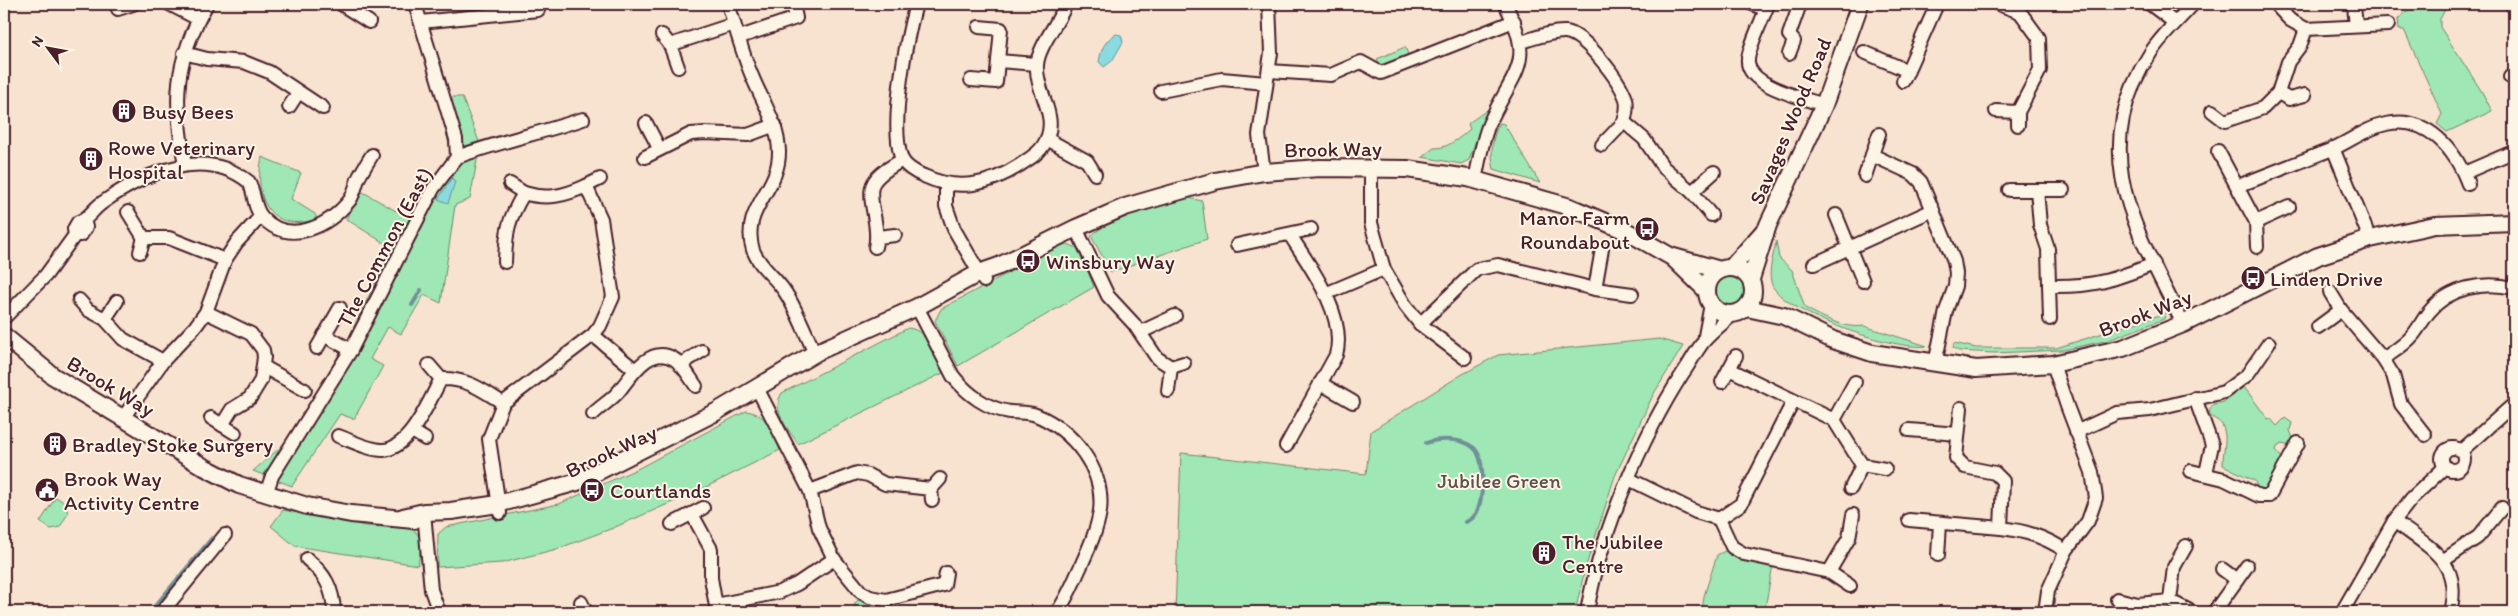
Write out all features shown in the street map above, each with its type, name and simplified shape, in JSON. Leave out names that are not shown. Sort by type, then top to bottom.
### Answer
[{"type":"street","points":[[118,9],[132,4]]},
{"type":"street","points":[[169,4],[198,19]]},
{"type":"street","points":[[184,165],[178,132],[176,95],[184,53],[198,19],[207,4]]},
{"type":"street","points":[[728,4],[752,77],[775,125],[779,163],[770,188],[756,207],[749,231],[758,262],[783,290],[819,358]]},
{"type":"street","points":[[740,37],[799,22],[793,4]]},
{"type":"street","points":[[916,4],[905,49],[897,126],[898,144],[902,160],[918,174],[946,184],[964,186],[985,183],[1012,170],[1036,154],[1047,139],[1050,115],[1040,86],[1037,64],[1066,4]]},
{"type":"street","points":[[1264,172],[1260,135],[1271,53],[1269,4]]},
{"type":"street","points":[[1475,180],[1488,125],[1517,71],[1521,42],[1514,21],[1505,4]]},
{"type":"street","points":[[1752,4],[1767,6],[1748,60],[1751,73],[1761,83],[1824,104]]},
{"type":"street","points":[[1789,54],[1794,41],[1789,35],[1800,4]]},
{"type":"street","name":"Savages Wood Road","points":[[1752,284],[1768,226],[1824,104],[1860,4]]},
{"type":"street","points":[[1864,52],[1906,76],[1937,4]]},
{"type":"street","points":[[1996,111],[2018,118],[2040,70],[2039,38],[2022,8],[1998,4]]},
{"type":"street","points":[[2150,4],[2174,22]]},
{"type":"street","points":[[2183,324],[2129,211],[2120,171],[2120,130],[2129,94],[2150,53],[2174,22],[2193,4]]},
{"type":"street","points":[[2275,4],[2290,20],[2306,29],[2388,25]]},
{"type":"street","points":[[2511,4],[2514,7]]},
{"type":"street","points":[[347,5],[370,22]]},
{"type":"street","name":"The Common (East)","points":[[266,494],[272,476],[351,350],[433,189],[457,157],[456,140],[421,22],[418,5]]},
{"type":"street","points":[[2354,6],[2356,26]]},
{"type":"street","points":[[421,22],[538,10]]},
{"type":"street","points":[[1161,91],[1222,79],[1331,75],[1361,62],[1381,73],[1514,21]]},
{"type":"street","points":[[678,67],[666,40],[734,24]]},
{"type":"street","points":[[970,80],[996,82],[1001,29],[980,27]]},
{"type":"street","points":[[2212,111],[2225,121],[2263,108],[2278,93],[2288,62],[2300,46],[2306,29]]},
{"type":"street","points":[[1521,42],[1558,32],[1568,32],[1578,37],[1600,58],[1621,88],[1626,100],[1624,122],[1602,145]]},
{"type":"street","points":[[184,53],[207,59],[244,62],[269,72],[322,108]]},
{"type":"street","points":[[998,61],[1037,64]]},
{"type":"street","points":[[289,106],[298,92]]},
{"type":"street","points":[[2278,93],[2289,99],[2305,95]]},
{"type":"street","points":[[457,157],[498,142],[549,130],[583,119]]},
{"type":"street","points":[[1624,122],[1644,139],[1669,174],[1692,192],[1711,215]]},
{"type":"street","points":[[646,123],[659,148]]},
{"type":"street","points":[[2238,186],[2333,148],[2386,124],[2412,125],[2436,134],[2451,151],[2466,178],[2508,154]]},
{"type":"street","points":[[645,157],[659,148],[691,134],[748,135],[775,125]]},
{"type":"street","points":[[1865,176],[1879,134]]},
{"type":"street","points":[[1047,139],[1087,161],[1095,174]]},
{"type":"street","points":[[2333,148],[2370,239]]},
{"type":"street","points":[[2218,151],[2256,222],[2257,247]]},
{"type":"street","points":[[1872,155],[1914,174],[1921,182],[1954,261],[1956,273],[1955,286],[1946,311],[1935,364]]},
{"type":"street","points":[[4,318],[46,275],[75,235],[81,234],[86,228],[84,221],[100,205],[128,186],[184,165],[210,164],[243,177],[252,188],[261,216],[276,227],[293,233],[317,228],[350,199],[359,176],[372,156]]},
{"type":"street","points":[[895,235],[876,242],[871,191],[874,182],[882,174],[902,160]]},
{"type":"street","name":"Brook Way","points":[[4,336],[52,376],[204,468],[239,485],[307,506],[351,514],[465,520],[577,482],[759,393],[819,358],[919,311],[999,266],[1076,228],[1125,207],[1187,188],[1264,172],[1320,168],[1371,168],[1422,171],[1475,180],[1570,207],[1626,231],[1670,256],[1726,269]]},
{"type":"street","points":[[1371,168],[1371,224],[1384,269],[1405,305],[1420,324],[1465,358]]},
{"type":"street","points":[[1692,192],[1714,172]]},
{"type":"street","points":[[510,184],[524,193],[550,198],[568,194],[600,179]]},
{"type":"street","points":[[946,184],[946,206],[954,229],[982,277]]},
{"type":"street","points":[[499,509],[489,439],[503,403],[593,335],[600,326],[614,298],[602,219],[586,186]]},
{"type":"street","points":[[2009,190],[2063,190]]},
{"type":"street","points":[[2037,190],[2040,225],[2048,249],[2050,319]]},
{"type":"street","points":[[504,262],[506,230],[511,215],[524,193]]},
{"type":"street","points":[[2256,222],[2289,207]]},
{"type":"street","points":[[1814,264],[1933,210]]},
{"type":"street","points":[[128,212],[144,238],[140,252]]},
{"type":"street","points":[[1836,215],[1863,281]]},
{"type":"street","points":[[123,418],[162,361],[195,327],[206,312],[225,260],[261,216]]},
{"type":"street","name":"Brook Way","points":[[1747,308],[1784,316],[1833,340],[1872,353],[1976,369],[2053,364],[2123,348],[2183,324],[2318,256],[2370,239],[2435,225],[2514,222]]},
{"type":"street","name":"Savages Wood Road","points":[[1726,269],[1768,226]]},
{"type":"street","points":[[1076,228],[1108,296],[1140,332],[1158,358],[1171,367]]},
{"type":"street","points":[[1237,245],[1311,229]]},
{"type":"street","points":[[1286,446],[1336,355],[1339,345],[1339,335],[1325,294],[1290,235]]},
{"type":"street","points":[[144,238],[168,238],[225,260]]},
{"type":"street","points":[[1596,289],[1602,250]]},
{"type":"street","name":"Brook Way","points":[[1670,256],[1709,297]]},
{"type":"street","points":[[2050,286],[2084,286],[2113,280],[2154,264]]},
{"type":"street","points":[[1420,324],[1477,269],[1498,266],[1596,289],[1632,294]]},
{"type":"street","points":[[1325,294],[1384,269]]},
{"type":"street","points":[[1587,612],[1591,586],[1629,479],[1664,403],[1704,341],[1732,315],[1747,308],[1751,302],[1752,284],[1746,273],[1726,269],[1713,275],[1704,341]]},
{"type":"street","name":"Brook Way","points":[[1752,284],[1784,316]]},
{"type":"street","points":[[2383,359],[2413,336],[2428,313],[2440,301],[2457,291],[2486,285],[2514,288]]},
{"type":"street","points":[[2330,292],[2341,310],[2383,359],[2392,375],[2397,408],[2425,435]]},
{"type":"street","points":[[1709,297],[1716,310],[1732,315]]},
{"type":"street","points":[[78,300],[88,310],[105,319],[123,339],[162,361]]},
{"type":"street","points":[[105,319],[117,301]]},
{"type":"street","points":[[317,348],[340,308]]},
{"type":"street","points":[[2318,327],[2341,310]]},
{"type":"street","points":[[919,311],[961,386],[991,407],[1009,412],[1035,414],[1054,424],[1078,446],[1095,471],[1100,488],[1100,510],[1097,525],[1070,590],[1056,612]]},
{"type":"street","points":[[206,312],[251,334],[263,350],[264,367],[261,380],[250,398],[232,409],[222,425]]},
{"type":"street","points":[[1140,332],[1175,316]]},
{"type":"street","points":[[324,335],[351,350]]},
{"type":"street","points":[[593,335],[634,369]]},
{"type":"street","points":[[2076,432],[2117,413],[2150,410],[2224,392],[2247,375],[2269,343]]},
{"type":"street","points":[[680,365],[702,351]]},
{"type":"street","points":[[592,414],[619,391],[634,369],[653,357],[665,355],[675,359],[696,386]]},
{"type":"street","points":[[1722,382],[1736,356]]},
{"type":"street","points":[[1171,367],[1184,363]]},
{"type":"street","points":[[2045,612],[2048,591],[2066,551],[2088,521],[2096,498],[2092,472],[2053,364]]},
{"type":"street","points":[[429,365],[441,379],[461,380],[472,383],[503,403]]},
{"type":"street","points":[[264,367],[305,390]]},
{"type":"street","points":[[1168,391],[1171,367]]},
{"type":"street","points":[[1729,369],[1793,402],[1834,420],[1862,466]]},
{"type":"street","points":[[344,442],[383,450],[397,445],[412,431],[441,379]]},
{"type":"street","points":[[1834,420],[1855,382]]},
{"type":"street","points":[[1320,383],[1354,402]]},
{"type":"street","points":[[759,393],[810,490],[820,528],[834,559],[861,592],[880,600],[947,583]]},
{"type":"street","points":[[2195,398],[2212,445],[2206,473]]},
{"type":"street","points":[[1719,519],[1741,504],[1793,402]]},
{"type":"street","points":[[2342,612],[2394,521],[2412,498],[2445,467],[2453,470],[2461,467],[2464,459],[2461,451],[2514,404]]},
{"type":"street","points":[[1961,408],[1956,458],[1965,467],[1995,473],[2003,481],[2001,528]]},
{"type":"street","points":[[210,418],[235,434]]},
{"type":"street","points":[[1909,430],[1958,434]]},
{"type":"street","points":[[412,431],[425,439]]},
{"type":"street","points":[[2191,471],[2206,473],[2224,479],[2259,496],[2269,496],[2298,443]]},
{"type":"street","points":[[1862,466],[1884,469]]},
{"type":"street","points":[[1851,488],[1862,466]]},
{"type":"street","points":[[810,490],[857,473],[868,475],[885,484],[935,489]]},
{"type":"street","points":[[1629,479],[1696,512],[1719,519],[1732,546],[1744,554],[1829,572],[1850,586]]},
{"type":"street","points":[[2444,560],[2478,537],[2502,508]]},
{"type":"street","points":[[672,524],[698,511],[711,549],[711,578],[716,609],[780,592],[797,584],[834,559]]},
{"type":"street","points":[[1829,572],[1849,538],[1853,515]]},
{"type":"street","points":[[424,517],[432,590],[438,612]]},
{"type":"street","points":[[1909,520],[2027,531],[2050,540],[2066,551]]},
{"type":"street","points":[[2394,521],[2444,560],[2453,596],[2450,612]]},
{"type":"street","points":[[1938,555],[1940,524]]},
{"type":"street","points":[[162,612],[221,536]]},
{"type":"street","points":[[2170,601],[2174,568],[2186,546]]},
{"type":"street","points":[[307,559],[324,566],[330,586],[334,612]]},
{"type":"street","points":[[2214,612],[2247,566]]},
{"type":"street","points":[[2222,569],[2237,580]]},
{"type":"street","points":[[2117,599],[2138,604],[2170,601],[2192,612]]},
{"type":"green space","points":[[2415,4],[2448,4],[2440,19],[2440,27],[2492,111],[2447,132],[2437,124],[2442,114],[2404,30],[2399,30],[2398,19]]},
{"type":"green space","points":[[1405,47],[1409,57],[1384,67],[1379,65],[1377,59]]},
{"type":"green space","points":[[438,97],[462,97],[480,144],[470,199],[455,205],[441,303],[424,295],[401,334],[388,327],[370,359],[383,366],[354,419],[340,414],[292,486],[253,471],[289,440],[348,339],[392,248],[346,219],[363,192],[410,219],[452,158]]},
{"type":"green space","points":[[1487,110],[1469,160],[1461,164],[1422,157],[1434,148],[1444,147],[1458,139],[1470,129],[1468,124],[1470,122]]},
{"type":"green space","points":[[1500,123],[1504,124],[1540,183],[1494,169],[1492,145]]},
{"type":"green space","points":[[262,157],[301,173],[291,199],[315,214],[317,219],[301,222],[287,221],[277,217],[268,209],[260,186]]},
{"type":"green space","points":[[1185,197],[1202,201],[1207,239],[1111,272],[1091,236],[1100,229],[1123,218]]},
{"type":"green space","points":[[1776,241],[1779,258],[1792,270],[1805,308],[1841,324],[1864,326],[1927,346],[1892,343],[1844,329],[1799,309],[1783,298],[1773,287],[1770,276]]},
{"type":"green space","points":[[1068,244],[1079,249],[1094,287],[958,366],[935,321],[941,309],[1060,245]]},
{"type":"green space","points":[[1730,274],[1737,275],[1742,279],[1746,284],[1746,298],[1742,303],[1737,307],[1730,308],[1723,307],[1718,303],[1714,298],[1713,291],[1714,284],[1718,279],[1723,275]]},
{"type":"green space","points":[[2166,313],[2164,319],[2109,340],[2063,350],[1994,353],[1959,351],[1953,348],[1954,343],[1976,348],[2056,348]]},
{"type":"green space","points":[[908,328],[915,330],[926,339],[943,373],[798,444],[779,413],[778,406],[782,393]]},
{"type":"green space","name":"Jubilee Green","points":[[1659,339],[1683,346],[1653,395],[1615,476],[1585,569],[1575,612],[1175,612],[1181,453],[1366,474],[1371,431],[1461,375],[1498,355]]},
{"type":"green space","points":[[2244,387],[2268,419],[2270,418],[2277,426],[2285,418],[2292,423],[2290,430],[2294,442],[2290,446],[2282,444],[2277,447],[2276,451],[2284,460],[2263,492],[2258,490],[2255,481],[2223,465],[2224,430],[2220,422],[2212,417],[2209,412],[2213,404],[2224,402],[2230,395]]},
{"type":"green space","points":[[746,411],[760,416],[768,424],[780,450],[698,491],[613,528],[557,549],[502,563],[437,567],[438,534],[446,527],[559,504],[639,468]]},
{"type":"green space","points":[[56,497],[65,503],[68,513],[60,527],[51,529],[40,522]]},
{"type":"green space","points":[[283,510],[366,526],[407,528],[416,532],[422,541],[418,565],[295,546],[271,526]]},
{"type":"green space","points":[[1725,551],[1773,565],[1765,608],[1758,608],[1758,612],[1702,612],[1704,596],[1717,555]]},
{"type":"green space","points":[[858,600],[886,610],[886,612],[854,612],[855,603]]},
{"type":"water","points":[[1116,34],[1121,35],[1123,42],[1112,61],[1104,67],[1099,62],[1102,49],[1106,42]]},
{"type":"water","points":[[452,178],[455,182],[448,203],[438,199]]},
{"type":"waterway","points":[[412,305],[421,290]]},
{"type":"waterway","points":[[1426,443],[1437,440],[1464,442],[1474,448],[1478,454],[1482,471],[1482,492],[1478,509],[1474,516],[1466,522]]},
{"type":"waterway","points":[[150,612],[212,538]]},
{"type":"place","name":"Busy Bees","points":[[124,111]]},
{"type":"place","name":"Rowe Veterinary Hospital","points":[[91,159]]},
{"type":"place","name":"Manor Farm Roundabout","points":[[1647,229]]},
{"type":"place","name":"Winsbury Way","points":[[1028,261]]},
{"type":"place","name":"Linden Drive","points":[[2253,278]]},
{"type":"place","name":"Bradley Stoke Surgery","points":[[55,444]]},
{"type":"place","name":"Brook Way Activity Centre","points":[[47,490]]},
{"type":"place","name":"Courtlands","points":[[592,490]]},
{"type":"place","name":"The Jubilee Centre","points":[[1544,553]]}]
